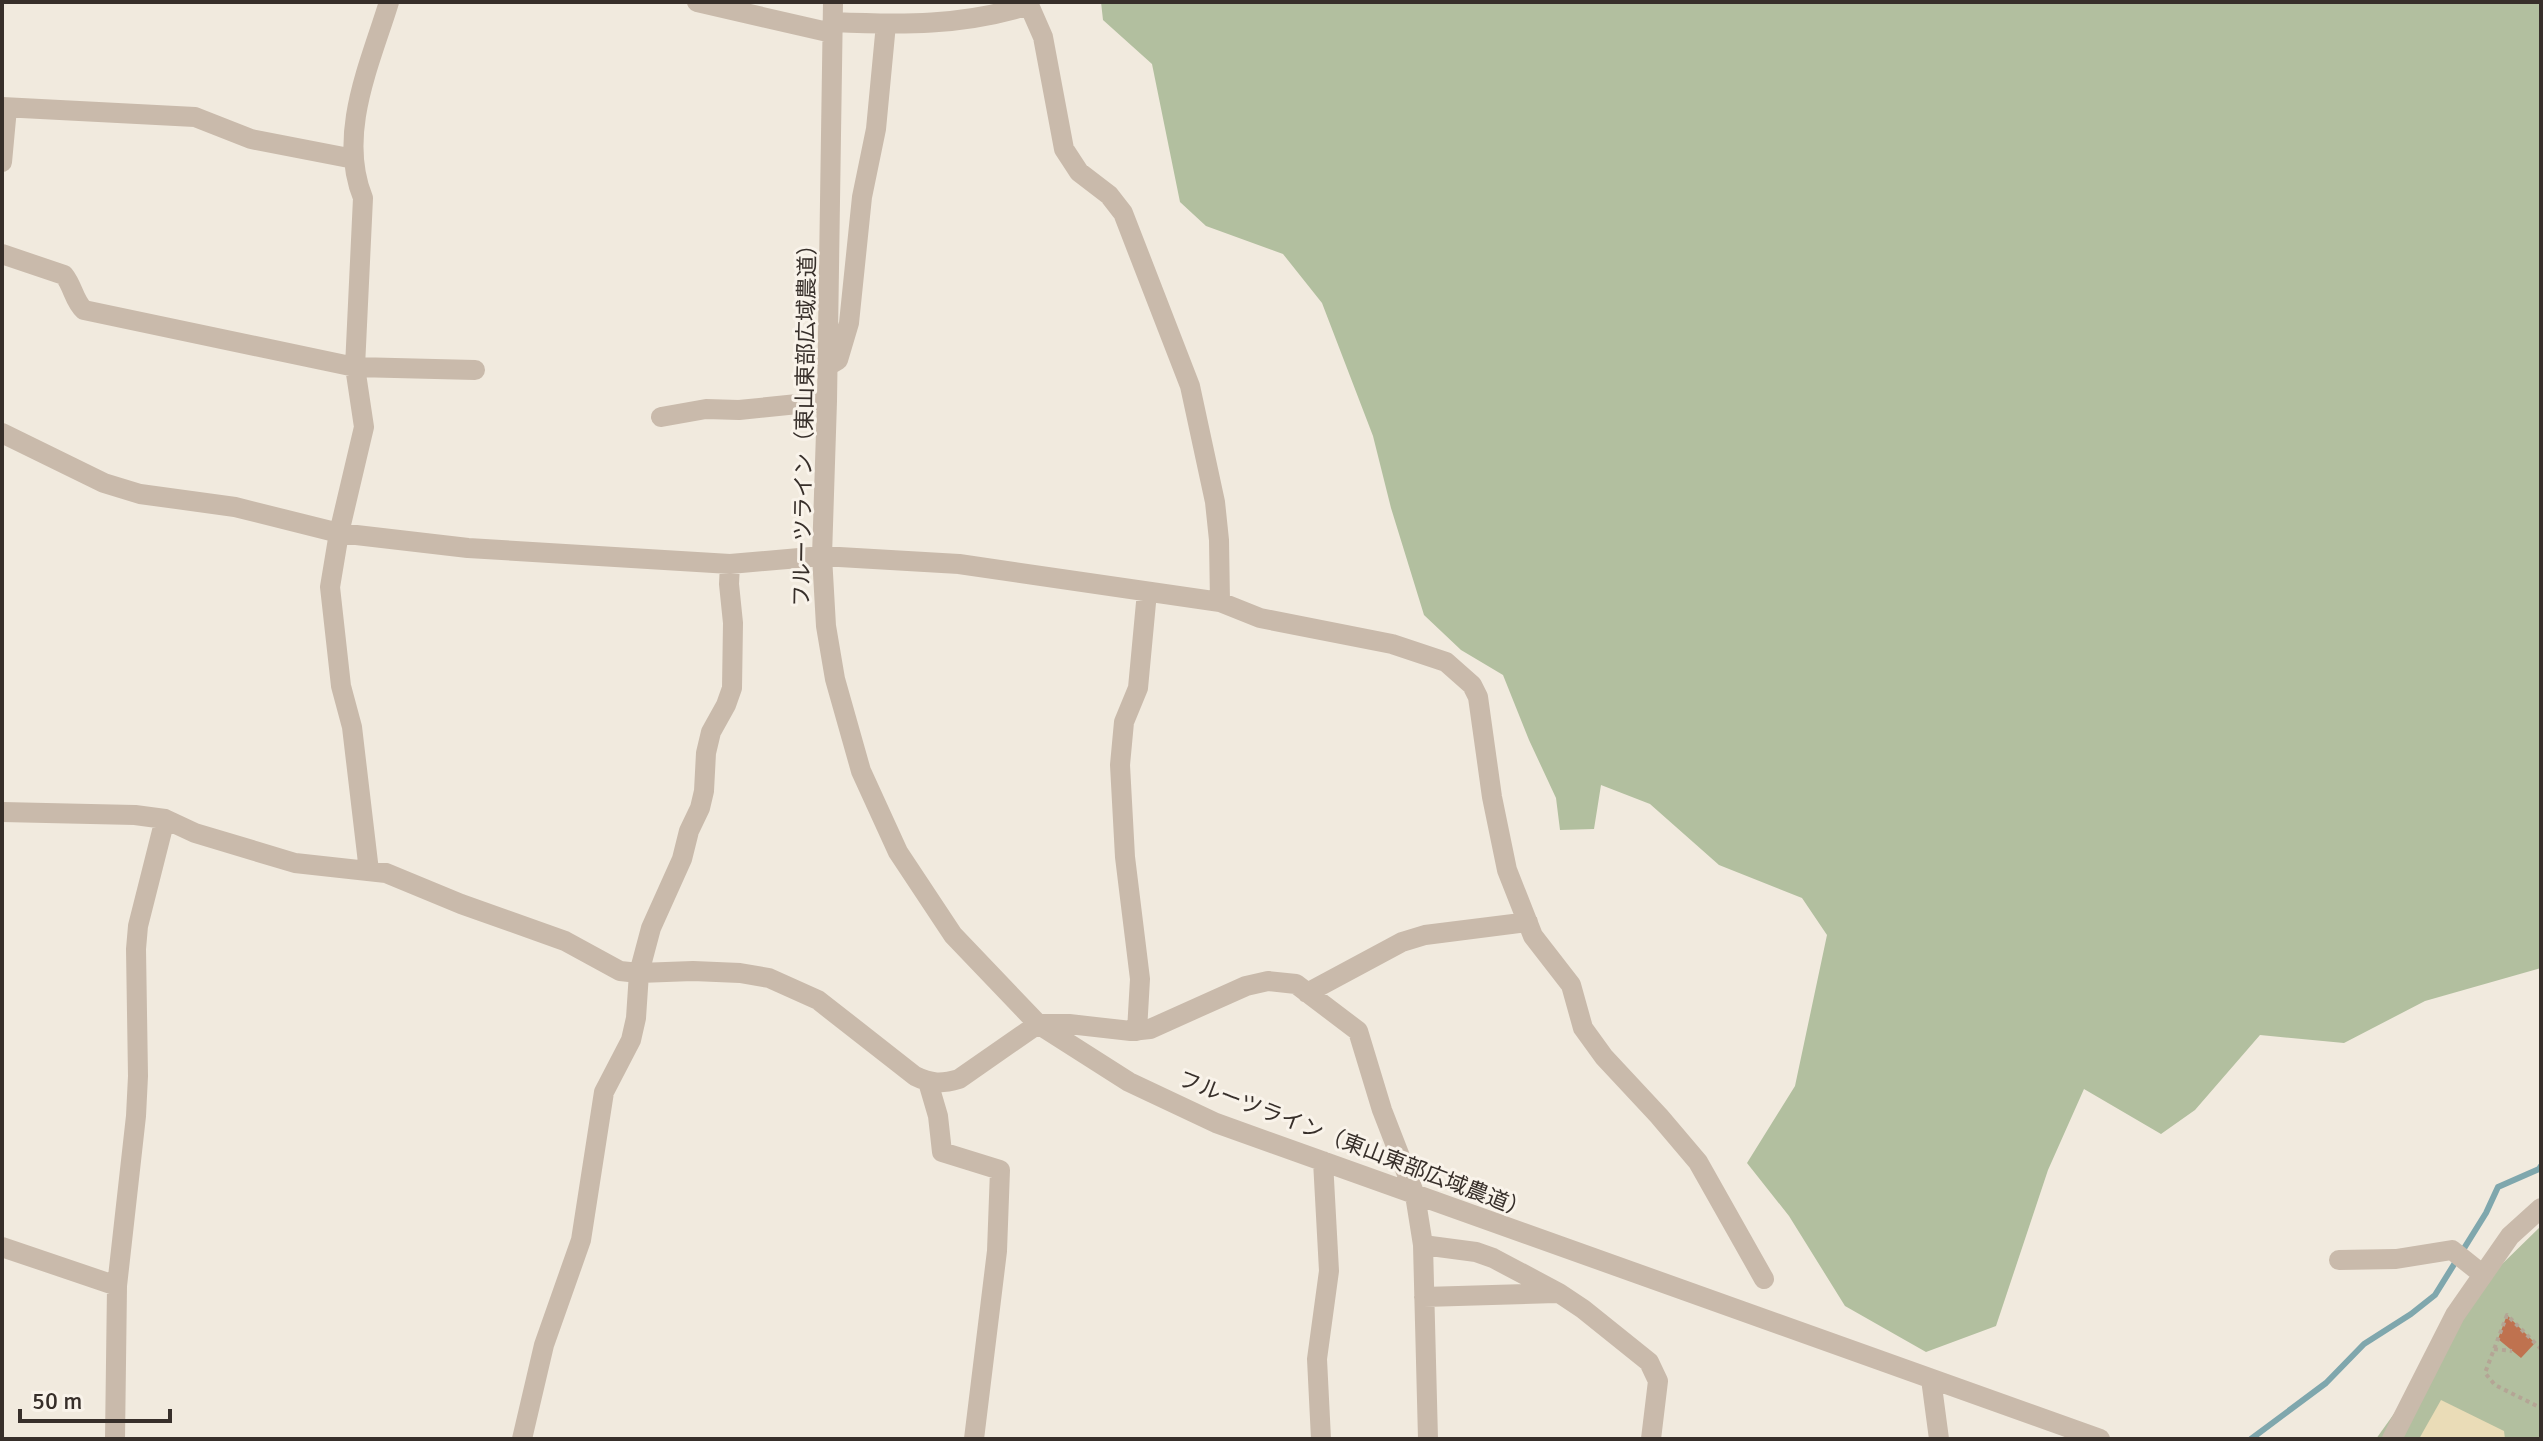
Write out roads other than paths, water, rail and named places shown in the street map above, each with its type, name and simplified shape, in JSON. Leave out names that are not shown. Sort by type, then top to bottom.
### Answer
[{"type":"street","points":[[369,871],[352,727],[341,686],[330,587],[339,533],[364,427],[355,367],[363,198],[355,179],[356,110],[389,2]]},
{"type":"street","points":[[697,2],[833,19],[915,25],[993,16],[1029,4],[1043,37],[1064,149],[1079,172],[1109,195],[1123,213],[1190,386],[1215,502],[1220,602]]},
{"type":"street","name":"フルーツライン（東山東部広域農道）","points":[[833,19],[822,556],[826,626],[849,736],[877,808],[898,852],[953,935],[1038,1024],[1099,1065],[1216,1123],[2100,1439]]},
{"type":"street","points":[[828,366],[838,360],[849,323],[862,197],[876,129],[886,24]]},
{"type":"street","points":[[2,162],[4,108],[195,117],[251,139],[354,159]]},
{"type":"street","points":[[2,254],[64,275],[84,310],[355,367],[475,370]]},
{"type":"street","points":[[661,417],[706,409],[739,410],[827,401]]},
{"type":"street","points":[[2,433],[80,472],[140,494],[235,507],[339,533],[468,548],[730,564],[822,556],[959,564],[1220,602],[1260,618],[1392,644],[1446,662],[1472,685],[1478,697],[1492,797],[1507,870],[1533,936],[1571,985],[1583,1028],[1604,1057],[1698,1162],[1764,1279]]},
{"type":"street","points":[[522,1439],[544,1345],[581,1240],[600,1106],[631,1040],[639,973],[651,928],[682,859],[689,831],[700,808],[711,732],[732,688],[730,564]]},
{"type":"street","points":[[1137,1031],[1140,979],[1125,857],[1120,765],[1124,722],[1138,688],[1147,592]]},
{"type":"street","points":[[2,812],[135,815],[165,819],[195,833],[295,863],[386,873],[565,941],[620,971],[740,973],[769,978],[818,1000],[915,1076],[928,1082],[944,1083],[959,1079],[1038,1024],[1137,1031],[1159,1026],[1246,986],[1268,981],[1301,989],[1358,1031],[1382,1110],[1415,1195],[1423,1245],[1428,1439]]},
{"type":"street","points":[[115,1439],[117,1286],[137,1103],[136,949],[138,926],[165,819]]},
{"type":"street","points":[[1301,989],[1402,942],[1425,935],[1528,922]]},
{"type":"street","points":[[928,1082],[938,1116],[942,1152],[1000,1170],[997,1251],[974,1439]]},
{"type":"street","points":[[1321,1439],[1317,1359],[1329,1271],[1323,1161]]},
{"type":"street","points":[[2392,1439],[2478,1270],[2541,1208]]},
{"type":"street","points":[[1423,1245],[1484,1255],[1559,1293],[1649,1362],[1658,1381],[1651,1439]]},
{"type":"street","points":[[2,1247],[117,1286]]},
{"type":"street","points":[[2339,1260],[2396,1259],[2452,1250],[2478,1270]]},
{"type":"street","points":[[1424,1297],[1559,1293]]},
{"type":"street","points":[[1931,1379],[1939,1439]]},
{"type":"waterway","points":[[2251,1439],[2326,1383],[2364,1344],[2435,1295],[2486,1213],[2498,1187],[2541,1166]]}]
